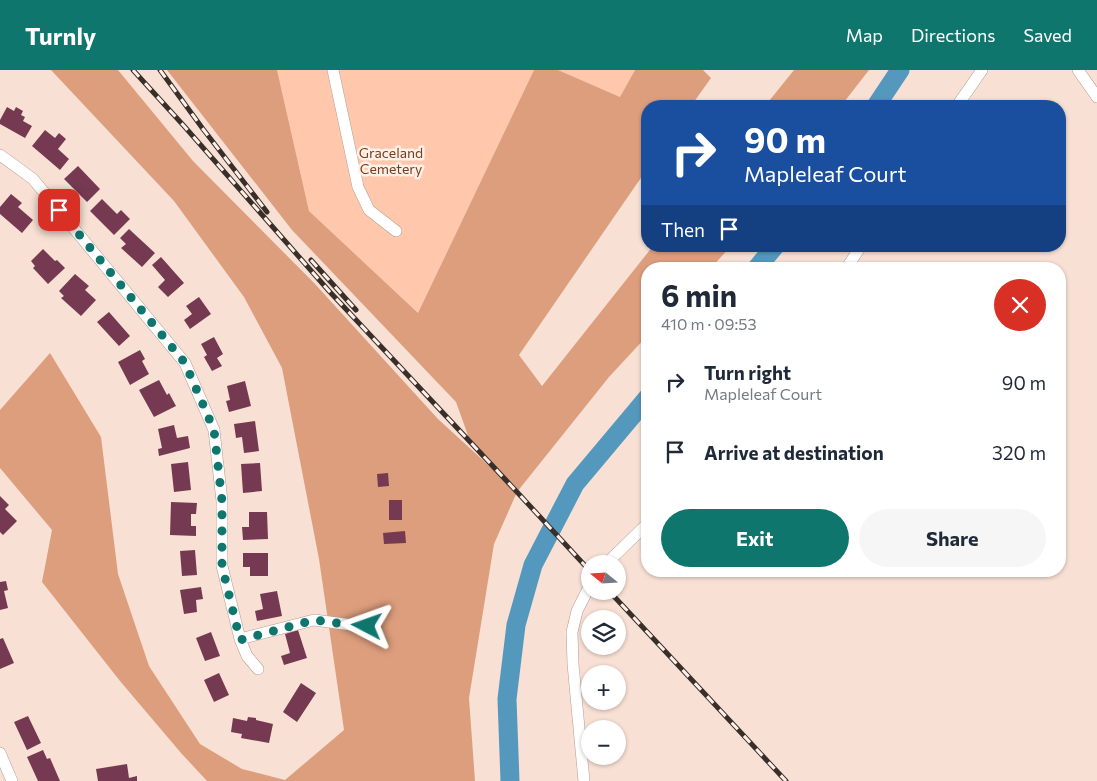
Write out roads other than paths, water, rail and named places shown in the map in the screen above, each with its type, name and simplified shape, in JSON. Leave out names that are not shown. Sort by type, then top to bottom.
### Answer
[{"type":"street","points":[[334,70],[358,187],[369,210],[396,231]]},
{"type":"street","points":[[961,100],[982,70]]},
{"type":"street","points":[[1078,70],[1097,97]]},
{"type":"street","points":[[2,159],[33,179],[185,363],[214,430],[222,501],[222,566],[240,640],[247,656],[258,669]]},
{"type":"street","points":[[615,555],[641,530]]},
{"type":"street","points":[[582,600],[577,611],[572,632],[573,664],[584,781]]},
{"type":"street","points":[[240,640],[314,620],[367,626]]},
{"type":"street","points":[[0,753],[3,765],[12,781]]},
{"type":"waterway","points":[[880,100],[900,70]]},
{"type":"waterway","points":[[762,262],[770,252]]},
{"type":"waterway","points":[[510,781],[507,699],[516,625],[533,565],[575,484],[641,405]]},
{"type":"railway","points":[[133,70],[329,291],[581,561]]},
{"type":"railway","points":[[160,70],[267,212]]},
{"type":"railway","points":[[311,260],[356,310]]},
{"type":"railway","points":[[617,600],[786,781]]},
{"type":"park label","name":"Graceland Cemetery","points":[[391,162]]}]
